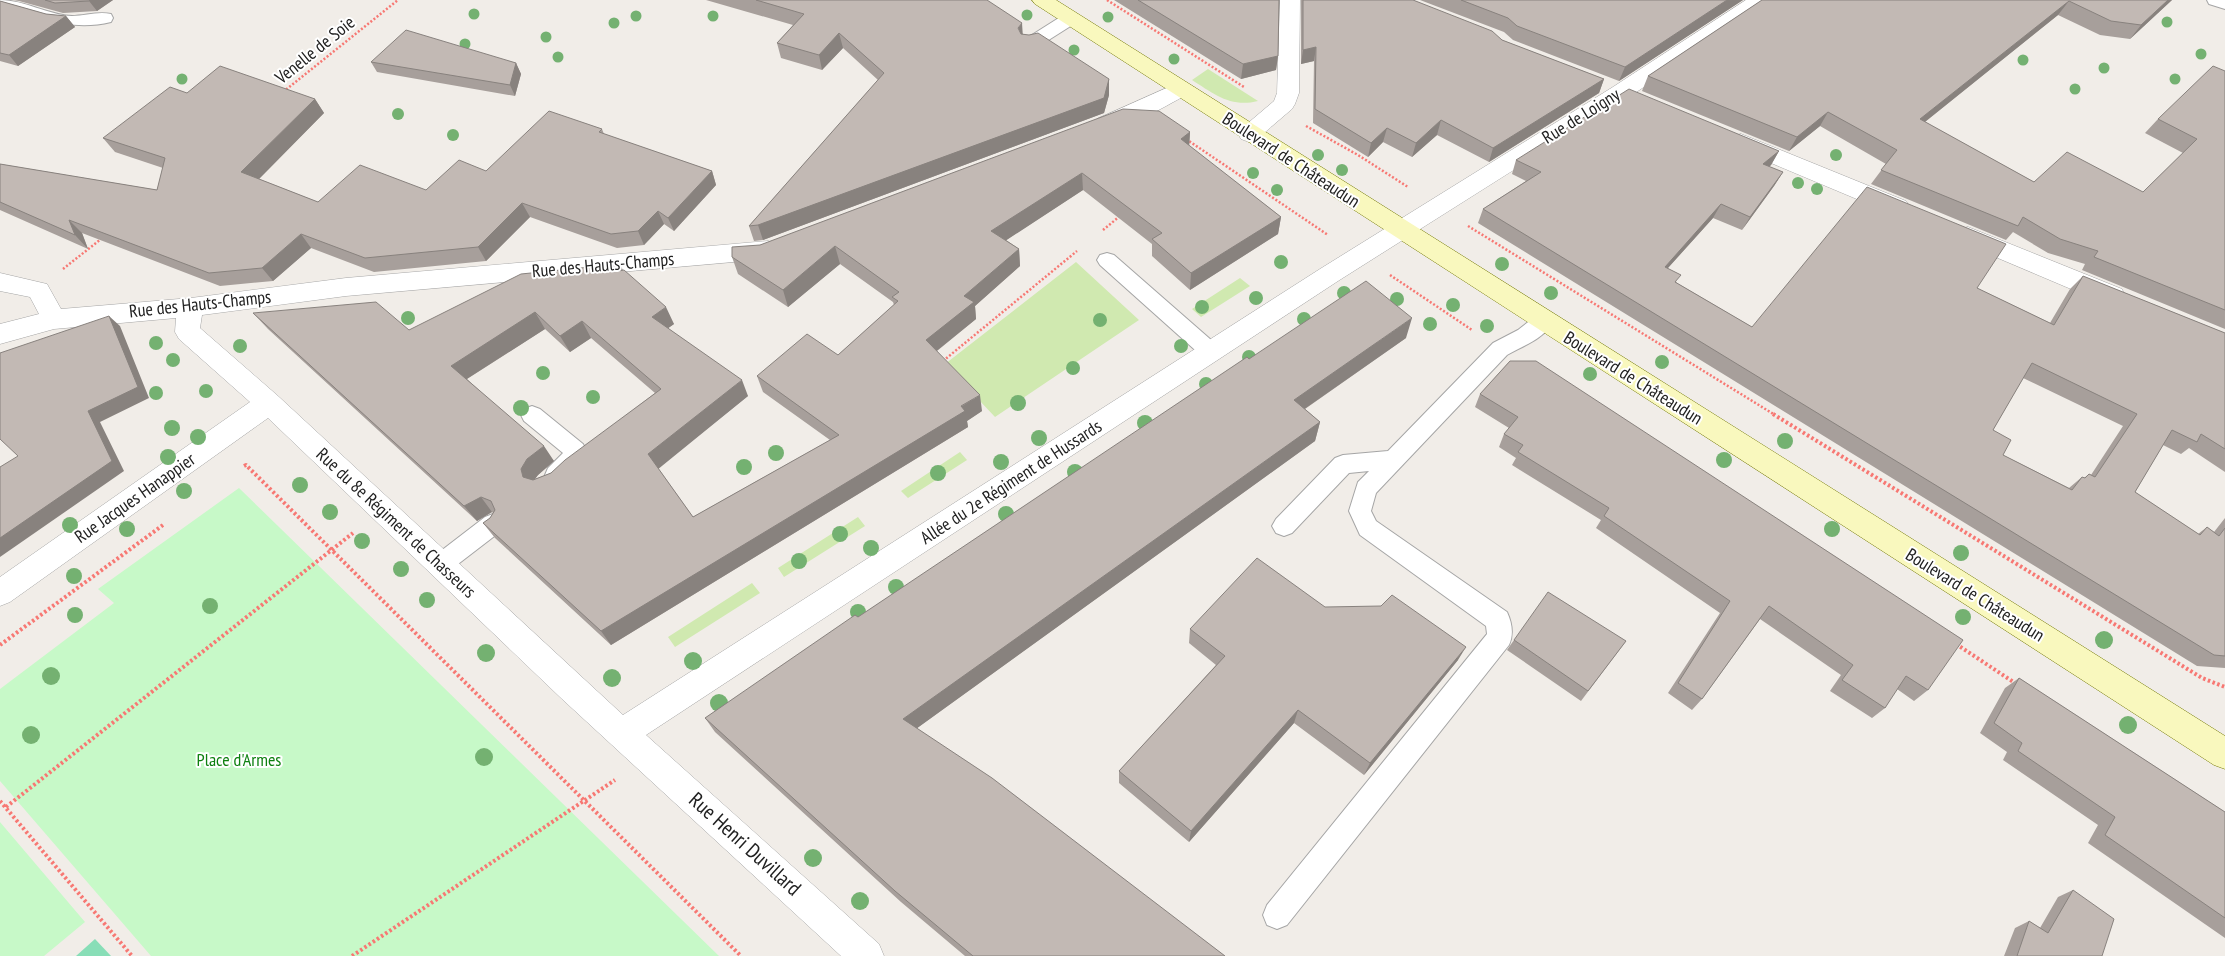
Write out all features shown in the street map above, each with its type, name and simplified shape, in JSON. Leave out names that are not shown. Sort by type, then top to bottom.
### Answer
[{"type":"main road","name":"Boulevard de Châteaudun","points":[[1042,0],[1249,134],[2225,754]]},
{"type":"street","points":[[1249,134],[1284,104],[1288,93],[1290,0]]},
{"type":"street","name":"Rue de Loigny","points":[[1401,230],[1449,198],[1621,92],[1760,0]]},
{"type":"street","points":[[1594,82],[1649,103]]},
{"type":"street","points":[[1088,130],[1135,112],[1180,90]]},
{"type":"street","points":[[1722,134],[1914,213]]},
{"type":"street","points":[[1950,228],[2134,304]]},
{"type":"street","name":"Allée du 2e Régiment de Hussards","points":[[622,733],[1401,230]]},
{"type":"street","name":"Rue des Hauts-Champs","points":[[0,334],[54,319],[191,306],[346,287],[765,251],[793,241]]},
{"type":"street","points":[[0,282],[38,290],[54,319]]},
{"type":"street","name":"Rue du 8e Régiment de Chasseurs","points":[[191,306],[188,332],[269,403],[622,733]]},
{"type":"street","name":"Rue Jacques Hanappier","points":[[0,593],[269,403]]},
{"type":"street","name":"Rue Henri Duvillard","points":[[622,733],[867,956]]},
{"type":"lane","points":[[2215,0],[2225,4]]},
{"type":"lane","points":[[0,2],[71,20],[105,18]]},
{"type":"lane","points":[[1030,44],[1071,18]]},
{"type":"lane","points":[[1107,260],[1211,352]]},
{"type":"lane","points":[[1277,915],[1500,637],[1498,620],[1368,528],[1360,511],[1366,489],[1500,349],[1525,336],[1544,321]]},
{"type":"lane","points":[[532,415],[575,450],[574,458],[568,465],[544,485]]},
{"type":"lane","points":[[1284,526],[1343,464],[1392,460]]},
{"type":"lane","points":[[441,564],[493,524]]},
{"type":"path","name":"Venelle de Soie","points":[[279,95],[398,0]]},
{"type":"path","points":[[1107,0],[1249,90]]},
{"type":"path","points":[[1311,129],[1358,155],[1412,190]]},
{"type":"path","points":[[1185,138],[1331,236]]},
{"type":"path","points":[[1201,150],[1207,145]]},
{"type":"path","points":[[1102,231],[1125,212]]},
{"type":"path","points":[[1462,223],[2202,678],[2225,687]]},
{"type":"path","points":[[38,290],[105,236]]},
{"type":"path","points":[[943,362],[1079,249]]},
{"type":"path","points":[[1382,270],[1500,349]]},
{"type":"path","points":[[238,470],[246,465],[741,956]]},
{"type":"path","points":[[6,807],[360,528]]},
{"type":"path","points":[[1950,640],[2017,684]]},
{"type":"path","points":[[352,956],[619,777]]},
{"type":"path","points":[[0,800],[132,956]]},
{"type":"green space","points":[[1208,69],[1258,101],[1239,103],[1231,101],[1215,95],[1192,80]]},
{"type":"green space","points":[[1076,262],[1139,320],[995,417],[945,364]]},
{"type":"green space","points":[[1240,278],[1250,286],[1201,317],[1192,309]]},
{"type":"green space","points":[[960,452],[967,460],[908,498],[901,491]]},
{"type":"green space","name":"Place d'Armes","points":[[239,488],[719,956],[151,956],[0,781],[0,689],[114,603],[98,589]]},
{"type":"green space","points":[[858,517],[865,526],[784,577],[778,568]]},
{"type":"green space","points":[[752,583],[760,593],[675,647],[668,637]]},
{"type":"green space","points":[[0,822],[85,922],[44,956],[0,956]]},
{"type":"green space","points":[[95,939],[111,956],[76,956]]},
{"type":"building","points":[[45,0],[90,0],[55,3]]},
{"type":"building","points":[[756,0],[987,0],[1022,23],[1018,28],[1021,34],[1038,33],[1109,79],[1104,98],[758,225],[749,226],[884,73],[839,33],[819,55],[777,43],[804,14]]},
{"type":"building","points":[[1138,0],[1279,0],[1278,56],[1243,64]]},
{"type":"building","points":[[1303,0],[1413,0],[1492,31],[1502,40],[1604,79],[1493,148],[1441,120],[1416,143],[1387,128],[1371,143],[1315,109],[1316,47],[1303,50]]},
{"type":"building","points":[[1461,0],[1727,0],[1625,67],[1517,26],[1508,18]]},
{"type":"building","points":[[1762,0],[2168,0],[2141,25],[2111,21],[2069,1],[1920,119],[2034,182],[2067,152],[2143,192],[2197,139],[2158,119],[2213,66],[2225,71],[2225,310],[2094,257],[2098,251],[2060,239],[2023,217],[2018,226],[1881,170],[1897,150],[1828,112],[1797,137],[1648,76]]},
{"type":"building","points":[[0,1],[46,14],[66,16],[9,55],[0,53]]},
{"type":"building","points":[[406,30],[516,63],[510,85],[371,62]]},
{"type":"building","points":[[220,66],[315,99],[241,172],[318,202],[360,165],[426,190],[459,160],[486,171],[549,111],[602,129],[599,132],[712,171],[668,218],[658,211],[638,231],[611,234],[522,203],[478,247],[365,258],[301,234],[262,268],[209,273],[69,220],[75,235],[0,202],[0,164],[157,190],[165,158],[103,138],[170,87],[187,93]]},
{"type":"building","points":[[1629,89],[1779,151],[1763,164],[1783,172],[1750,217],[1721,204],[1665,267],[1681,275],[1675,282],[1752,327],[1867,187],[2006,244],[1977,288],[2054,325],[2083,276],[2225,333],[2225,449],[2201,434],[2197,442],[2172,430],[2135,492],[2200,535],[2207,527],[2219,536],[2225,528],[2225,656],[2214,655],[1483,209],[1541,172],[1516,160]],"holes":[[[2032,363],[2137,414],[2095,477],[2089,474],[2085,478],[2082,477],[2072,490],[2003,455],[2011,440],[1993,430]]]},
{"type":"building","points":[[1123,109],[1159,111],[1190,132],[1181,139],[1281,217],[1191,273],[1152,239],[1162,233],[1082,173],[991,231],[1019,249],[964,296],[974,302],[926,340],[980,395],[961,406],[965,411],[601,631],[483,523],[490,518],[495,510],[491,501],[481,497],[464,506],[253,313],[376,302],[409,330],[521,274],[620,264],[612,272],[624,270],[666,307],[652,317],[742,380],[648,454],[693,517],[839,435],[757,376],[807,334],[838,355],[898,301],[892,297],[899,292],[835,246],[783,290],[732,257],[732,247],[760,245]],"holes":[[[535,312],[560,336],[582,321],[661,389],[565,460],[551,473],[533,480],[523,477],[521,469],[527,459],[544,446],[451,366]]]},
{"type":"building","points":[[1366,281],[1412,318],[1294,400],[1320,422],[903,719],[992,778],[1225,956],[973,956],[895,891],[705,718],[855,615],[858,617],[1247,357],[1249,359]]},
{"type":"building","points":[[109,316],[138,387],[88,411],[112,461],[0,538],[0,467],[18,456],[0,439],[0,353]]},
{"type":"building","points":[[1510,361],[1536,361],[1963,640],[1928,690],[1906,676],[1885,708],[1842,680],[1853,665],[1769,606],[1702,699],[1678,683],[1730,601],[1604,516],[1609,508],[1518,452],[1523,445],[1504,434],[1518,417],[1480,394]]},
{"type":"building","points":[[1257,558],[1325,607],[1381,606],[1392,595],[1466,647],[1370,763],[1298,710],[1191,831],[1119,771],[1225,656],[1190,629]]},
{"type":"building","points":[[1548,592],[1626,641],[1588,691],[1514,640]]},
{"type":"building","points":[[2019,678],[2225,812],[2225,918],[2105,835],[2115,817],[2018,751],[2022,743],[1994,723]]},
{"type":"building","points":[[2073,890],[2114,919],[2102,956],[2017,956],[2029,921],[2048,933]]}]
